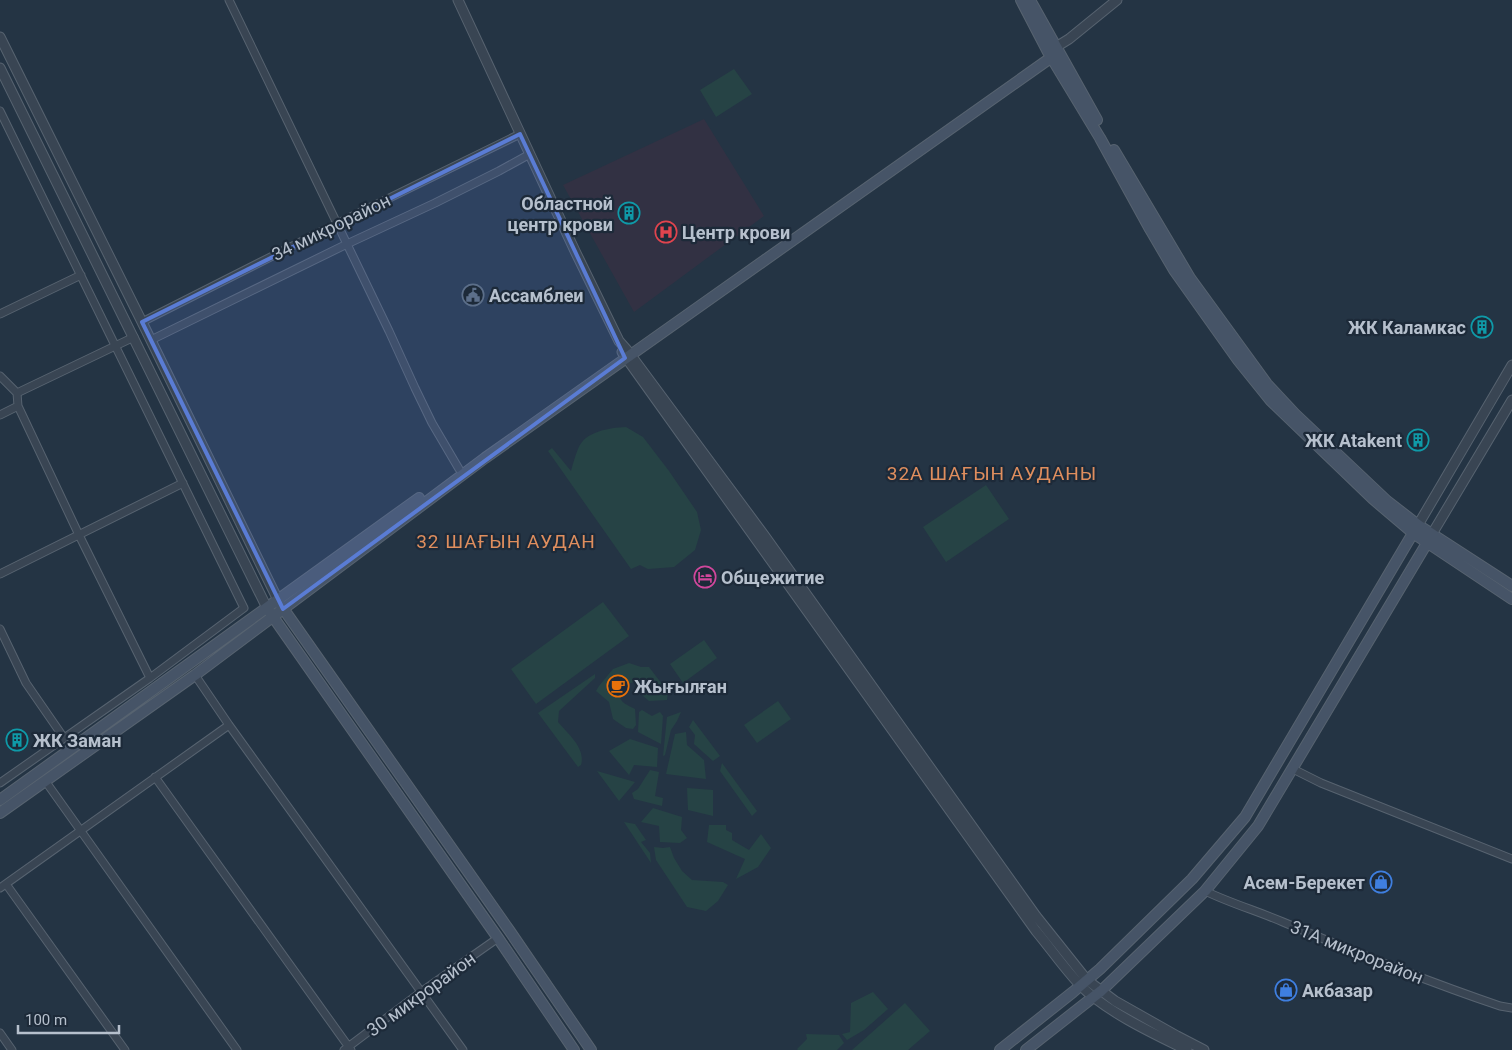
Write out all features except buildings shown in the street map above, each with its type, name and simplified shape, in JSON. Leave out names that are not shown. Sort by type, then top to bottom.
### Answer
[{"type":"main road","points":[[1020,0],[1053,52],[1174,270],[1238,360],[1271,401],[1372,499],[1512,599]]},
{"type":"main road","points":[[1030,0],[1053,52]]},
{"type":"main road","points":[[280,604],[816,218],[1053,52]]},
{"type":"main road","points":[[0,813],[194,675],[280,604],[459,469],[626,354]]},
{"type":"main road","points":[[1000,1050],[1084,983],[1192,879],[1245,817],[1415,529]]},
{"type":"main road","points":[[1430,539],[1512,586]]},
{"type":"main road","points":[[1026,1050],[1097,994],[1205,891],[1258,826],[1430,539]]},
{"type":"main road","points":[[280,604],[504,922],[591,1050]]},
{"type":"main road","points":[[0,800],[229,635],[270,612]]},
{"type":"main road","points":[[270,612],[574,1050]]},
{"type":"main road","points":[[1192,879],[1205,891]]},
{"type":"street","points":[[228,0],[432,423],[459,469]]},
{"type":"street","points":[[458,0],[626,354],[764,535],[1084,983],[1152,1033],[1187,1050]]},
{"type":"street","points":[[1053,52],[1117,0]]},
{"type":"street","points":[[0,37],[280,604]]},
{"type":"street","points":[[0,68],[270,612]]},
{"type":"street","points":[[0,111],[244,608],[150,678],[0,783]]},
{"type":"street","name":"34 микрорайон","points":[[142,322],[520,134]]},
{"type":"street","points":[[151,340],[435,203],[530,154]]},
{"type":"street","points":[[0,314],[81,276]]},
{"type":"street","points":[[17,394],[115,345],[134,338]]},
{"type":"street","points":[[1415,529],[1512,365]]},
{"type":"street","points":[[2,380],[17,394],[18,406],[78,535],[150,678]]},
{"type":"street","points":[[1430,539],[1512,400]]},
{"type":"street","points":[[0,415],[18,406]]},
{"type":"street","points":[[0,574],[183,483]]},
{"type":"street","points":[[222,625],[229,635]]},
{"type":"street","points":[[0,629],[26,683],[64,738]]},
{"type":"street","points":[[194,675],[463,1050]]},
{"type":"street","points":[[125,1050],[3,886],[229,725]]},
{"type":"street","points":[[1292,769],[1321,783],[1512,858]]},
{"type":"street","points":[[155,777],[348,1049]]},
{"type":"street","points":[[46,782],[237,1050]]},
{"type":"street","name":"31А микрорайон","points":[[1205,891],[1425,979],[1500,1006],[1512,1008]]},
{"type":"street","name":"30 микрорайон","points":[[348,1049],[421,992],[498,938]]},
{"type":"street","points":[[1097,994],[1115,1001],[1204,1050]]},
{"type":"street","points":[[0,1033],[12,1050]]},
{"type":"highlighted area","points":[[520,134],[625,358],[283,609],[142,322]]},
{"type":"shaded area","name":"Центр крови","points":[[704,119],[764,216],[634,312],[563,185]]},
{"type":"green space","points":[[734,69],[752,94],[716,117],[700,90]]},
{"type":"green space","points":[[626,427],[643,437],[697,512],[701,530],[695,550],[674,567],[648,569],[640,565],[631,569],[548,451],[552,448],[571,471],[578,449],[586,438],[592,434],[612,428]]},
{"type":"green space","points":[[986,485],[1009,519],[946,562],[923,527]]},
{"type":"green space","points":[[603,602],[629,636],[536,704],[511,669]]},
{"type":"green space","points":[[704,640],[717,658],[683,683],[670,664]]},
{"type":"green space","points":[[629,663],[641,667],[649,667],[668,692],[667,700],[649,701],[643,696],[634,682],[621,690],[618,694],[621,700],[635,709],[636,725],[633,729],[626,728],[613,719],[609,702],[596,691],[613,669]]},
{"type":"green space","points":[[595,674],[595,678],[559,711],[558,722],[579,747],[582,759],[581,765],[578,767],[538,713]]},
{"type":"green space","points":[[778,701],[791,719],[757,743],[744,725]]},
{"type":"green space","points":[[642,710],[652,716],[660,712],[663,716],[661,744],[638,732],[639,712]]},
{"type":"green space","points":[[681,712],[671,730],[665,755],[663,756],[667,717]]},
{"type":"green space","points":[[693,720],[720,756],[713,761],[694,744],[695,735],[689,727]]},
{"type":"green space","points":[[686,732],[687,745],[704,760],[706,779],[666,774],[675,734]]},
{"type":"green space","points":[[630,739],[658,748],[657,767],[634,765],[629,775],[609,751]]},
{"type":"green space","points":[[722,763],[757,811],[752,816],[720,771]]},
{"type":"green space","points":[[650,770],[659,772],[655,796],[663,798],[662,806],[634,799],[632,793],[638,789]]},
{"type":"green space","points":[[597,771],[635,782],[619,801]]},
{"type":"green space","points":[[687,788],[713,790],[713,816],[688,810]]},
{"type":"green space","points":[[653,808],[682,817],[681,830],[687,838],[680,843],[660,842],[659,826],[641,822]]},
{"type":"green space","points":[[624,822],[635,824],[646,840],[641,842],[650,853],[651,863]]},
{"type":"green space","points":[[709,825],[726,825],[726,830],[732,833],[732,840],[749,850],[761,834],[771,848],[758,867],[736,879],[745,859],[707,842]]},
{"type":"green space","points":[[654,847],[670,847],[682,871],[692,880],[723,882],[728,885],[718,901],[706,911],[687,907],[656,860]]},
{"type":"green space","points":[[873,992],[888,1009],[864,1030],[847,1040],[842,1034],[850,1032],[851,1003]]},
{"type":"green space","points":[[905,1003],[930,1031],[908,1050],[852,1050]]},
{"type":"green space","points":[[806,1034],[839,1035],[844,1043],[837,1050],[798,1050],[807,1039]]},
{"type":"place","name":"Областной центр крови","points":[[629,213]]},
{"type":"place","name":"Центр крови","points":[[666,232]]},
{"type":"place","name":"Ассамблеи","points":[[473,295]]},
{"type":"place","name":"ЖК Каламкас","points":[[1482,327]]},
{"type":"place","name":"ЖК Atakent","points":[[1418,440]]},
{"type":"place","name":"Общежитие","points":[[705,577]]},
{"type":"place","name":"Жығылған","points":[[618,686]]},
{"type":"place","name":"ЖК Заман","points":[[17,740]]},
{"type":"place","name":"Асем-Берекет","points":[[1381,882]]},
{"type":"place","name":"Акбазар","points":[[1286,990]]},
{"type":"district","name":"32А ШАҒЫН АУДАНЫ","points":[[992,473]]},
{"type":"district","name":"32 ШАҒЫН АУДАН","points":[[506,541]]}]
